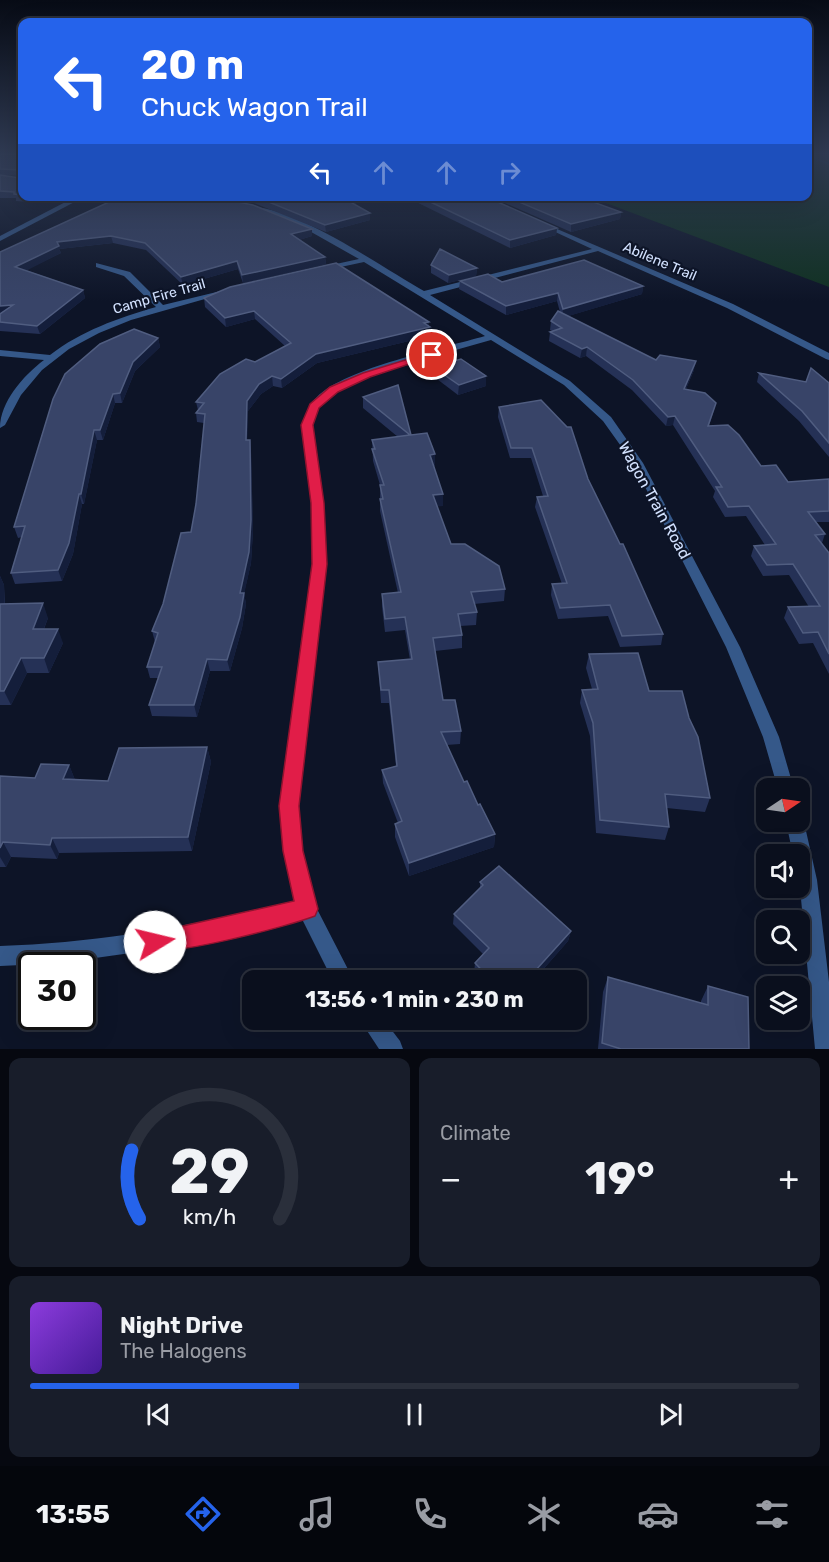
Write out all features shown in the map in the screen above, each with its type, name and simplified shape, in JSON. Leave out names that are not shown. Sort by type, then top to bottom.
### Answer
[{"type":"street","points":[[0,239],[70,203]]},
{"type":"street","name":"Wagon Train Road","points":[[240,205],[292,219],[365,260],[567,383],[590,402],[625,441],[733,647],[771,737],[783,778]]},
{"type":"street","name":"Abilene Trail","points":[[528,219],[756,318],[829,357]]},
{"type":"street","points":[[423,294],[598,249]]},
{"type":"street","points":[[319,270],[365,260]]},
{"type":"street","points":[[99,265],[127,274],[161,307]]},
{"type":"street","name":"Camp Fire Trail","points":[[0,425],[7,406],[24,382],[51,358],[110,324],[161,307],[241,288]]},
{"type":"street","points":[[338,970],[307,909],[293,851],[289,806],[320,564],[317,503],[307,438],[309,414],[322,397],[348,382],[492,337]]},
{"type":"street","points":[[0,353],[51,358]]},
{"type":"street","points":[[797,832],[807,880],[826,1049]]},
{"type":"street","points":[[0,956],[74,952],[132,945],[202,934],[307,909]]},
{"type":"street","points":[[378,1030],[392,1049]]},
{"type":"green space","points":[[606,203],[829,203],[829,287]]},
{"type":"building","points":[[107,203],[243,203],[312,229],[291,234],[325,257],[242,275],[237,261],[181,277],[145,243],[111,236],[57,242],[59,246],[15,267],[83,290],[37,326],[0,322],[0,314],[13,305],[0,306],[0,252]]},
{"type":"building","points":[[271,203],[352,203],[370,213],[325,225]]},
{"type":"building","points":[[433,203],[500,203],[557,228],[510,240]]},
{"type":"building","points":[[521,203],[596,203],[621,212],[571,224]]},
{"type":"building","points":[[440,249],[477,268],[449,275],[431,265]]},
{"type":"building","points":[[584,260],[643,286],[563,309],[558,293],[506,306],[460,281],[488,274],[502,282]]},
{"type":"building","points":[[336,263],[429,322],[424,323],[430,327],[316,354],[281,379],[272,376],[259,384],[247,401],[246,440],[250,440],[249,552],[240,593],[244,593],[240,617],[227,660],[207,659],[194,705],[149,705],[162,667],[147,667],[158,633],[152,631],[163,604],[181,533],[191,532],[196,504],[205,414],[196,413],[204,403],[196,402],[220,374],[246,359],[255,362],[291,343],[254,311],[225,318],[204,298],[230,287]]},
{"type":"building","points":[[558,311],[656,360],[660,355],[696,361],[684,389],[705,393],[716,403],[708,426],[728,425],[739,435],[761,466],[776,465],[788,482],[829,479],[829,511],[808,512],[825,534],[815,535],[829,553],[829,654],[818,632],[803,633],[788,607],[820,606],[793,564],[767,565],[754,546],[776,544],[749,506],[728,507],[716,487],[722,487],[675,416],[668,417],[633,380],[587,347],[582,349],[550,332],[562,328],[551,321]]},
{"type":"building","points":[[134,329],[158,338],[133,362],[120,393],[113,394],[100,430],[94,430],[69,543],[58,570],[11,573],[25,526],[14,527],[53,399],[65,374],[100,344]]},
{"type":"building","points":[[461,359],[486,376],[459,385],[433,367]]},
{"type":"building","points":[[811,368],[829,383],[829,443],[802,411],[759,373],[806,382]]},
{"type":"building","points":[[398,385],[411,435],[427,433],[435,454],[430,455],[443,494],[433,495],[451,544],[465,544],[499,566],[505,589],[471,592],[477,612],[458,614],[462,635],[433,638],[443,700],[455,700],[461,731],[441,732],[464,782],[467,781],[495,834],[409,863],[395,824],[402,821],[382,770],[397,766],[389,690],[381,690],[378,662],[412,659],[405,617],[385,619],[382,594],[401,592],[380,499],[383,499],[380,485],[384,485],[372,449],[375,449],[372,440],[410,435],[363,397]]},
{"type":"building","points":[[541,400],[567,427],[571,427],[588,479],[620,544],[623,544],[663,634],[622,636],[610,605],[560,608],[552,584],[567,583],[537,497],[548,496],[532,448],[511,448],[499,407]]},
{"type":"building","points":[[43,603],[33,629],[58,629],[44,658],[21,658],[4,691],[0,691],[0,604]]},
{"type":"building","points":[[638,653],[649,691],[682,691],[689,718],[698,737],[710,798],[665,794],[669,827],[600,820],[593,723],[582,690],[598,689],[589,654]]},
{"type":"building","points":[[207,747],[188,837],[52,838],[50,845],[3,842],[0,848],[0,776],[35,778],[41,764],[69,765],[63,779],[108,781],[119,748]]},
{"type":"building","points":[[499,866],[571,931],[536,970],[482,970],[475,963],[489,948],[454,914],[483,885],[480,882]]},
{"type":"building","points":[[608,977],[708,1005],[708,986],[748,997],[749,1049],[621,1049],[602,1043]]},
{"type":"route","points":[[155,942],[202,934],[307,909],[293,851],[289,806],[292,764],[320,564],[317,503],[307,438],[309,414],[322,397],[348,382],[432,355]]}]
